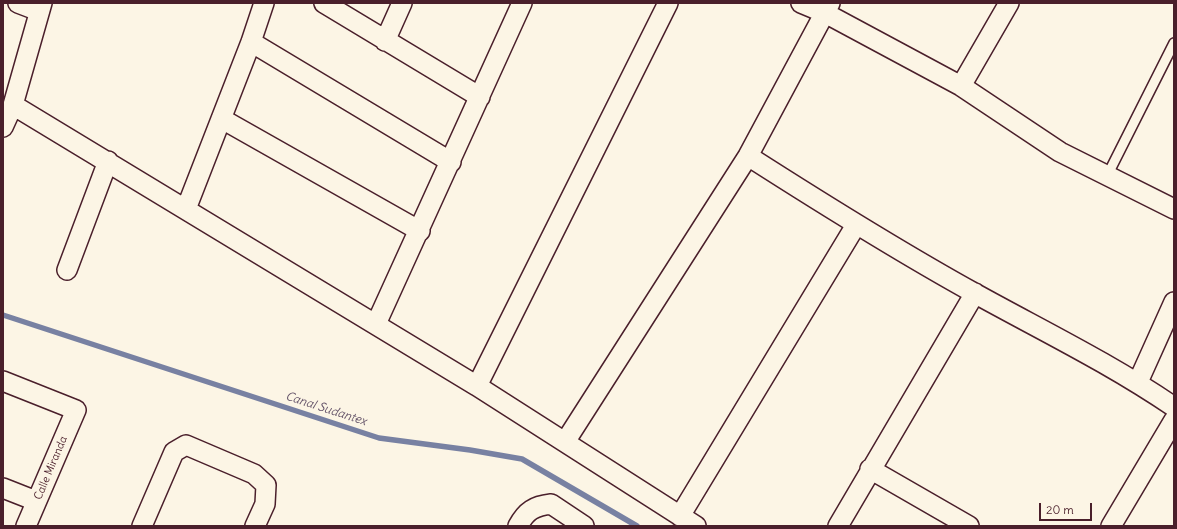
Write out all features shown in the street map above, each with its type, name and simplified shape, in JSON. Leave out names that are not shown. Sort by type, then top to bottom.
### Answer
[{"type":"street","points":[[3,127],[13,105],[40,7],[18,3]]},
{"type":"street","points":[[186,209],[222,119],[264,3]]},
{"type":"street","points":[[324,3],[480,97]]},
{"type":"street","points":[[385,41],[402,3]]},
{"type":"street","points":[[376,324],[420,231],[522,3]]},
{"type":"street","points":[[477,386],[668,3]]},
{"type":"street","points":[[801,3],[827,8],[961,86],[1060,152],[1174,210]]},
{"type":"street","points":[[961,86],[1009,3]]},
{"type":"street","points":[[565,442],[748,156],[827,8]]},
{"type":"street","points":[[251,42],[451,162]]},
{"type":"street","points":[[13,105],[108,161],[477,386],[688,521],[856,225]]},
{"type":"street","points":[[222,119],[420,231]]},
{"type":"street","points":[[748,156],[856,225],[975,293],[1138,382],[1174,406]]},
{"type":"street","points":[[67,270],[108,161]]},
{"type":"street","points":[[838,526],[870,468],[975,293]]},
{"type":"street","points":[[1138,382],[1174,302]]},
{"type":"street","name":"Calle Miranda","points":[[3,381],[76,410],[26,526]]},
{"type":"street","points":[[1111,526],[1174,420]]},
{"type":"street","points":[[142,526],[174,452],[186,445],[254,474],[266,485],[265,504],[255,526]]},
{"type":"street","points":[[870,468],[969,526]]},
{"type":"street","points":[[3,488],[36,501]]},
{"type":"street","points":[[518,526],[524,516],[536,506],[551,504],[584,526]]},
{"type":"lane","points":[[1107,176],[1174,43]]},
{"type":"waterway","name":"Canal Sudantex","points":[[3,315],[379,438],[470,450],[522,459],[637,526]]}]
